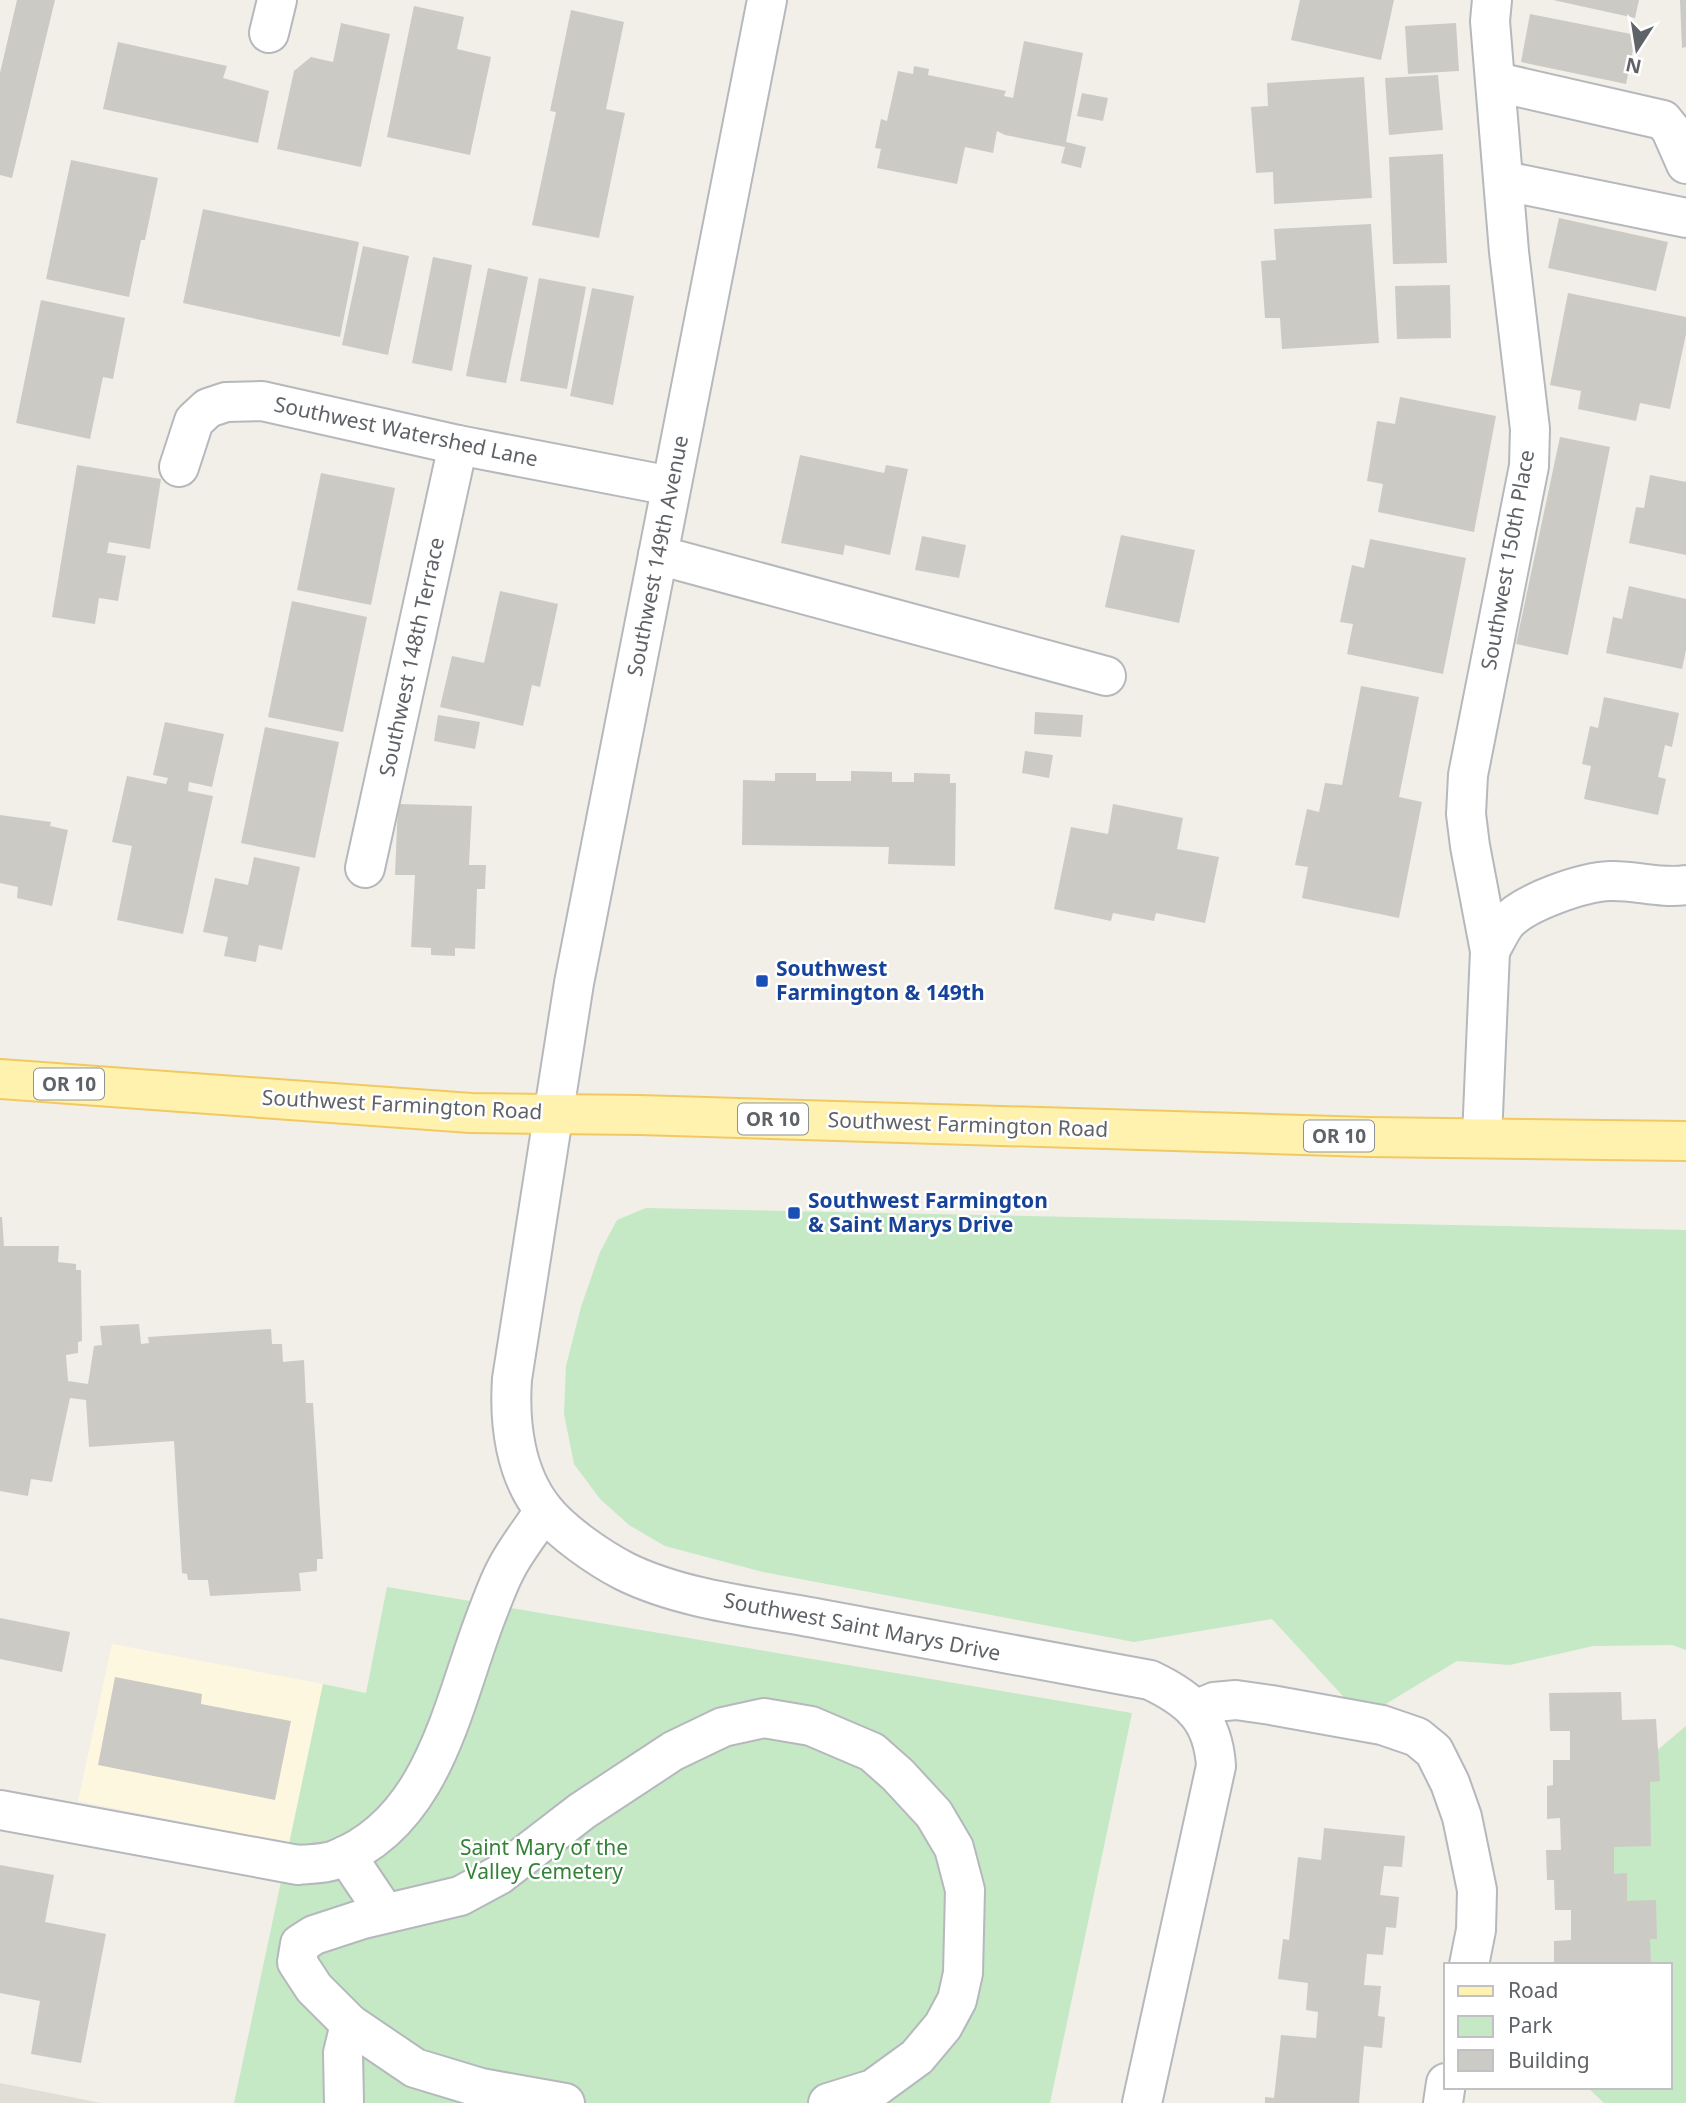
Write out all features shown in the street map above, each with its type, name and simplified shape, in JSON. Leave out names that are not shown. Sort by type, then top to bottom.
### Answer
[{"type":"main road","name":"Southwest Farmington Road","points":[[0,1079],[471,1113],[1686,1141]]},
{"type":"street","name":"Southwest 149th Avenue","points":[[555,1113],[575,984],[767,0]]},
{"type":"street","name":"Southwest 150th Place","points":[[1482,1138],[1490,951],[1467,825],[1468,775],[1530,466],[1531,429],[1509,252],[1490,21],[1492,0]]},
{"type":"street","points":[[1497,82],[1664,120],[1686,164]]},
{"type":"street","points":[[1505,181],[1686,218]]},
{"type":"street","name":"Southwest Watershed Lane","points":[[179,467],[194,421],[208,408],[226,402],[262,401],[458,445],[671,486]]},
{"type":"street","name":"Southwest 148th Terrace","points":[[365,868],[458,445]]},
{"type":"street","points":[[658,555],[1106,676]]},
{"type":"street","name":"Southwest 150th Place","points":[[1490,951],[1507,922],[1529,905],[1549,896],[1609,881],[1686,885]]},
{"type":"street","name":"Southwest Saint Marys Drive","points":[[555,1113],[517,1343],[511,1398],[515,1446],[525,1477],[544,1511],[563,1529],[624,1571],[708,1598],[1150,1680],[1178,1693],[1195,1710],[1212,1735],[1216,1766],[1142,2103]]},
{"type":"street","points":[[0,1810],[298,1865],[332,1861],[361,1848],[393,1823],[417,1791],[441,1745],[506,1568],[544,1511]]},
{"type":"street","points":[[1195,1710],[1214,1702],[1236,1700],[1271,1705],[1382,1726],[1417,1737],[1434,1751],[1450,1783],[1462,1817],[1478,1890],[1476,1930],[1469,1963]]},
{"type":"street","points":[[565,2103],[481,2088],[415,2068],[350,2024],[314,1988],[297,1962],[300,1944],[314,1935],[385,1913],[460,1896],[499,1875],[582,1811],[673,1751],[723,1727],[764,1718],[811,1726],[872,1752],[898,1775],[934,1814],[954,1848],[965,1890],[963,1973],[957,2000],[943,2026],[917,2057],[873,2089],[828,2103]]},
{"type":"street","points":[[346,1855],[385,1913]]},
{"type":"street","points":[[344,2103],[343,2053],[350,2024]]},
{"type":"shaded area","points":[[112,1644],[323,1684],[289,1843],[78,1801]]},
{"type":"shaded area","points":[[0,2083],[101,2103],[0,2103]]},
{"type":"green space","points":[[646,1208],[1686,1230],[1686,1650],[1672,1645],[1593,1646],[1510,1665],[1457,1661],[1379,1708],[1352,1706],[1272,1619],[1134,1642],[763,1572],[665,1546],[629,1525],[600,1499],[574,1464],[564,1414],[566,1366],[581,1307],[600,1252],[617,1220]]},
{"type":"green space","name":"Saint Mary of the Valley Cemetery","points":[[387,1587],[1132,1713],[1050,2103],[234,2103],[323,1684],[366,1693]]},
{"type":"green space","points":[[1686,1726],[1686,2103],[1604,2103],[1589,2089],[1672,2089],[1672,1963],[1637,1963],[1592,1897],[1648,1758]]},
{"type":"building","points":[[17,0],[55,0],[12,178],[0,175],[0,73]]},
{"type":"building","points":[[1300,0],[1394,0],[1381,60],[1291,40]]},
{"type":"building","points":[[1553,0],[1639,0],[1635,18]]},
{"type":"building","points":[[1680,0],[1686,0],[1686,47],[1682,48]]},
{"type":"building","points":[[414,6],[464,17],[457,49],[491,57],[470,155],[387,137]]},
{"type":"building","points":[[571,10],[624,22],[606,109],[625,113],[599,238],[532,225],[556,112],[550,111]]},
{"type":"building","points":[[1530,14],[1636,35],[1626,84],[1521,62]]},
{"type":"building","points":[[341,23],[390,34],[361,167],[277,149],[294,71],[311,57],[333,62]]},
{"type":"building","points":[[1456,23],[1459,71],[1408,74],[1405,26]]},
{"type":"building","points":[[1024,41],[1083,53],[1066,142],[1086,147],[1081,168],[1061,163],[1065,147],[997,131],[993,153],[965,147],[957,184],[877,168],[881,149],[875,148],[881,119],[887,121],[898,71],[913,74],[914,66],[929,69],[928,75],[1006,91],[1004,96],[1013,98]]},
{"type":"building","points":[[118,42],[227,66],[223,78],[269,91],[258,143],[103,109]]},
{"type":"building","points":[[1438,75],[1443,130],[1389,135],[1385,78]]},
{"type":"building","points":[[1364,77],[1372,198],[1274,204],[1273,172],[1256,173],[1251,107],[1268,106],[1267,83]]},
{"type":"building","points":[[1082,93],[1108,98],[1103,121],[1077,116]]},
{"type":"building","points":[[1443,154],[1447,263],[1393,264],[1389,157]]},
{"type":"building","points":[[71,160],[158,178],[129,297],[46,279]]},
{"type":"building","points":[[203,209],[359,242],[340,337],[183,303]]},
{"type":"building","points":[[1559,218],[1668,242],[1656,291],[1548,268]]},
{"type":"building","points":[[1371,224],[1379,343],[1282,349],[1280,318],[1265,318],[1261,261],[1276,260],[1274,229]]},
{"type":"building","points":[[363,246],[409,256],[388,355],[342,345]]},
{"type":"building","points":[[433,257],[472,265],[452,371],[412,363]]},
{"type":"building","points":[[488,268],[528,277],[506,383],[466,376]]},
{"type":"building","points":[[539,278],[586,287],[567,389],[520,381]]},
{"type":"building","points":[[1450,285],[1451,338],[1397,339],[1395,286]]},
{"type":"building","points":[[592,288],[634,296],[613,405],[570,396]]},
{"type":"building","points":[[1568,293],[1686,317],[1686,334],[1670,409],[1640,403],[1636,421],[1578,409],[1581,391],[1550,385]]},
{"type":"building","points":[[41,300],[125,318],[113,379],[103,377],[90,439],[16,423]]},
{"type":"building","points":[[1400,397],[1496,416],[1474,532],[1378,512],[1383,484],[1367,481],[1377,421],[1395,424]]},
{"type":"building","points":[[1560,437],[1610,447],[1568,655],[1516,644]]},
{"type":"building","points":[[800,455],[884,473],[886,465],[908,469],[890,555],[845,545],[843,555],[781,543]]},
{"type":"building","points":[[77,465],[161,479],[150,549],[109,542],[107,553],[126,556],[118,601],[99,598],[95,624],[52,617]]},
{"type":"building","points":[[321,473],[395,488],[371,605],[297,590]]},
{"type":"building","points":[[1650,475],[1686,482],[1686,555],[1629,543],[1636,507],[1644,508]]},
{"type":"building","points":[[1121,535],[1195,550],[1179,623],[1105,607]]},
{"type":"building","points":[[922,536],[966,545],[959,578],[915,570]]},
{"type":"building","points":[[1370,539],[1466,558],[1443,674],[1347,654],[1353,624],[1340,622],[1352,565],[1364,568]]},
{"type":"building","points":[[1629,586],[1686,599],[1686,650],[1682,669],[1606,653],[1613,617],[1622,619]]},
{"type":"building","points":[[500,591],[558,604],[540,687],[532,685],[523,726],[440,707],[452,656],[484,663]]},
{"type":"building","points":[[292,601],[367,617],[343,732],[268,717]]},
{"type":"building","points":[[1361,686],[1419,697],[1399,797],[1422,802],[1399,918],[1302,898],[1308,867],[1295,865],[1307,809],[1319,812],[1325,783],[1342,785]]},
{"type":"building","points":[[1604,697],[1679,713],[1672,747],[1665,745],[1658,777],[1666,779],[1658,815],[1584,799],[1591,766],[1582,764],[1590,726],[1598,728]]},
{"type":"building","points":[[1035,712],[1083,715],[1081,737],[1034,734]]},
{"type":"building","points":[[438,715],[480,722],[475,749],[434,741]]},
{"type":"building","points":[[165,722],[224,734],[212,787],[189,782],[188,791],[213,796],[183,934],[117,920],[132,846],[112,842],[127,776],[166,784],[168,778],[153,775]]},
{"type":"building","points":[[265,727],[339,742],[315,858],[241,843]]},
{"type":"building","points":[[1025,751],[1053,755],[1049,778],[1022,773]]},
{"type":"building","points":[[851,771],[892,772],[892,782],[914,782],[914,773],[950,774],[950,783],[956,783],[955,866],[888,864],[889,847],[742,845],[743,780],[775,781],[775,773],[816,773],[816,781],[851,781]]},
{"type":"building","points":[[398,804],[472,806],[469,865],[486,865],[485,889],[477,889],[475,949],[455,948],[455,956],[431,955],[431,948],[411,947],[415,875],[395,875]]},
{"type":"building","points":[[1113,804],[1183,818],[1177,849],[1219,857],[1205,923],[1156,913],[1154,921],[1113,913],[1111,921],[1054,909],[1071,827],[1108,834]]},
{"type":"building","points":[[0,815],[51,822],[50,826],[68,830],[52,906],[17,898],[18,887],[0,883]]},
{"type":"building","points":[[254,857],[300,867],[282,950],[259,945],[256,962],[224,956],[228,937],[203,932],[215,878],[248,885]]},
{"type":"building","points":[[0,1217],[4,1246],[59,1246],[58,1262],[76,1264],[76,1270],[81,1270],[82,1341],[78,1342],[78,1353],[66,1355],[68,1381],[88,1384],[94,1346],[102,1345],[100,1326],[139,1324],[141,1344],[149,1343],[148,1337],[271,1329],[272,1344],[282,1344],[283,1362],[304,1360],[306,1403],[313,1403],[323,1559],[317,1559],[317,1571],[299,1573],[301,1591],[210,1596],[208,1580],[188,1580],[187,1574],[182,1573],[174,1441],[89,1447],[86,1400],[70,1398],[52,1482],[31,1479],[28,1496],[0,1491]]},
{"type":"building","points":[[0,1618],[70,1632],[62,1672],[0,1659]]},
{"type":"building","points":[[115,1677],[202,1694],[201,1704],[291,1721],[275,1800],[98,1765]]},
{"type":"building","points":[[1621,1692],[1622,1720],[1656,1719],[1660,1781],[1650,1782],[1651,1846],[1614,1847],[1614,1874],[1627,1873],[1627,1901],[1656,1900],[1657,1939],[1650,1939],[1651,1963],[1554,1963],[1554,1941],[1571,1940],[1571,1910],[1555,1910],[1554,1880],[1547,1880],[1546,1850],[1561,1850],[1560,1818],[1547,1819],[1547,1786],[1553,1785],[1553,1760],[1570,1760],[1570,1731],[1550,1731],[1549,1693]]},
{"type":"building","points":[[1324,1828],[1405,1836],[1402,1867],[1384,1866],[1380,1895],[1399,1897],[1396,1928],[1386,1927],[1383,1955],[1367,1954],[1364,1985],[1381,1986],[1378,2016],[1385,2017],[1382,2048],[1364,2046],[1359,2103],[1265,2103],[1265,2097],[1274,2098],[1281,2035],[1316,2038],[1318,2012],[1306,2010],[1308,1983],[1278,1979],[1283,1939],[1289,1940],[1298,1857],[1321,1860]]},
{"type":"building","points":[[0,1865],[54,1875],[45,1922],[106,1934],[81,2063],[31,2054],[40,2001],[0,1993]]},
{"type":"place","name":"Southwest Farmington & 149th","points":[[762,981]]},
{"type":"place","name":"Southwest Farmington & Saint Marys Drive","points":[[794,1213]]}]
